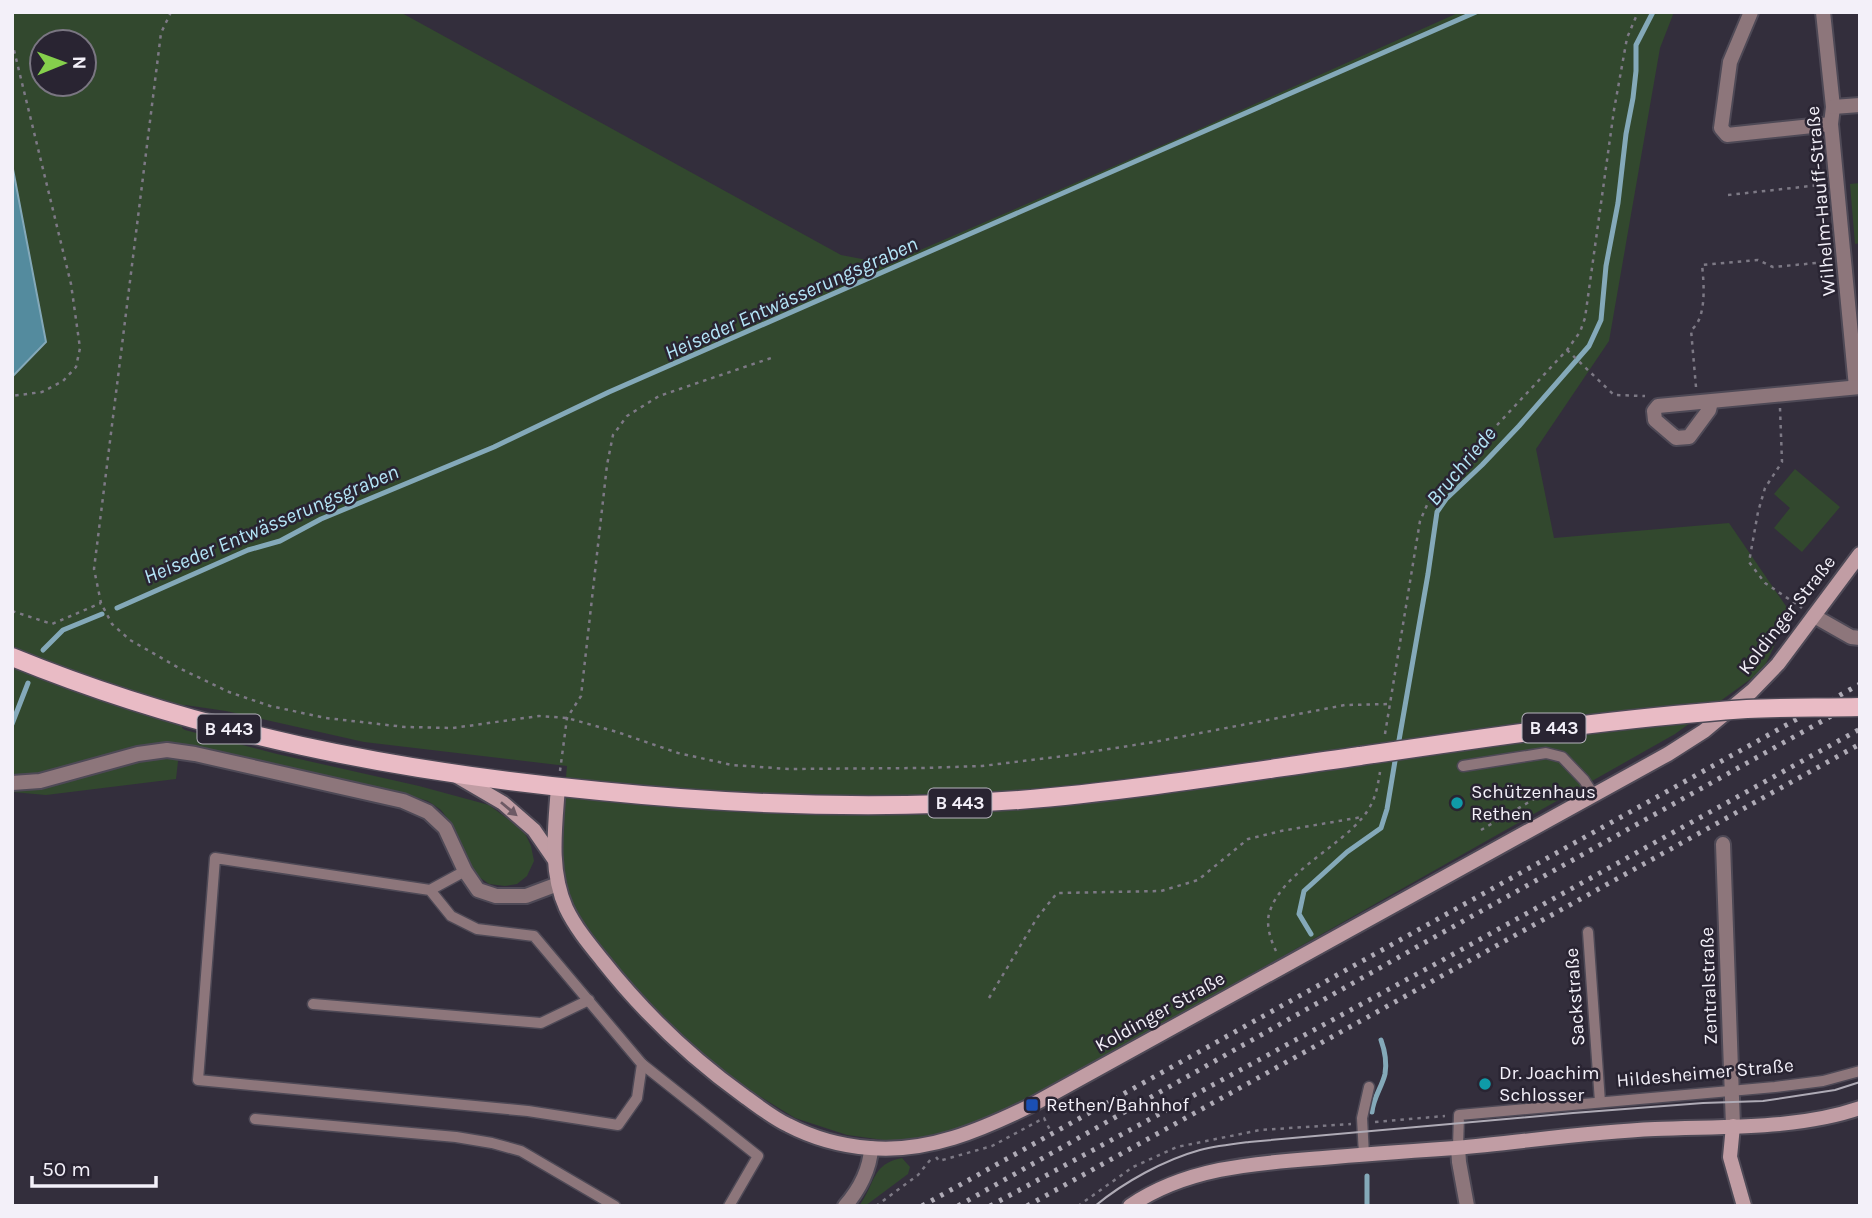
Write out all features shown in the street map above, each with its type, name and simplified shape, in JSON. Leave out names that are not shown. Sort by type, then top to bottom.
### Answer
[{"type":"main road","name":"B 443","points":[[12,657],[123,698],[238,732],[356,757],[453,774],[558,787],[674,799],[777,804],[919,804],[1019,800],[1119,789],[1638,718],[1750,709],[1860,707]]},
{"type":"street","points":[[1751,12],[1730,62],[1721,128],[1727,135],[1831,124]]},
{"type":"street","name":"Wilhelm-Hauff-Straße","points":[[1824,12],[1833,107],[1831,124],[1858,387]]},
{"type":"street","points":[[1833,107],[1860,105]]},
{"type":"street","points":[[1704,402],[1709,410],[1689,437],[1676,438],[1655,420],[1654,411],[1658,406],[1858,387]]},
{"type":"street","name":"Koldinger Straße","points":[[558,787],[554,859],[558,884],[567,909],[588,943],[655,1021],[718,1078],[788,1125],[815,1137],[842,1144],[903,1149],[962,1136],[1032,1105],[1704,732],[1752,691],[1778,664],[1860,554]]},
{"type":"street","points":[[1814,616],[1851,637],[1860,638]]},
{"type":"street","points":[[12,783],[40,781],[138,754],[167,750],[195,754],[403,800],[428,812],[445,828],[465,871],[478,890],[496,896],[526,896],[558,884]]},
{"type":"street","points":[[453,774],[503,803],[534,830],[554,859]]},
{"type":"street","name":"Zentralstraße","points":[[1723,844],[1733,1126]]},
{"type":"street","points":[[1130,1206],[1186,1179],[1216,1170],[1254,1164],[1612,1132],[1763,1125],[1818,1118],[1860,1108]]},
{"type":"street","points":[[1733,1126],[1730,1157],[1744,1206]]},
{"type":"street","points":[[1458,1147],[1467,1206]]},
{"type":"street","points":[[845,1206],[860,1184],[870,1159],[870,1148]]},
{"type":"lane","points":[[1463,766],[1546,753],[1562,757],[1593,794]]},
{"type":"lane","points":[[465,871],[430,890],[215,858],[198,1080],[528,1111],[618,1125],[637,1098],[642,1064]]},
{"type":"lane","points":[[430,890],[451,916],[477,929],[534,936],[642,1064],[758,1156],[729,1206]]},
{"type":"lane","name":"Sackstraße","points":[[1588,932],[1600,1102]]},
{"type":"lane","points":[[313,1004],[541,1023],[589,1000]]},
{"type":"lane","name":"Hildesheimer Straße","points":[[1459,1115],[1822,1081],[1860,1070]]},
{"type":"lane","points":[[1364,1154],[1362,1123],[1369,1087]]},
{"type":"lane","points":[[1458,1147],[1459,1115]]},
{"type":"lane","points":[[255,1119],[456,1137],[492,1143],[521,1151],[615,1206]]},
{"type":"path","points":[[171,12],[161,33],[94,569],[101,603],[112,624],[130,640],[179,668],[229,692],[270,706],[327,718],[405,727],[453,728],[538,716],[567,718],[678,752],[732,765],[789,769],[982,766],[1154,742],[1345,705],[1389,704],[1420,521],[1431,496],[1567,350],[1580,332],[1585,318],[1614,110],[1627,38],[1638,12]]},
{"type":"path","points":[[12,43],[71,284],[80,348],[76,367],[63,381],[42,392],[12,396]]},
{"type":"path","points":[[1728,195],[1837,183]]},
{"type":"path","points":[[1704,402],[1691,330],[1697,326],[1704,293],[1702,265],[1758,260],[1773,267],[1845,260]]},
{"type":"path","points":[[1567,350],[1614,396],[1649,396],[1658,406]]},
{"type":"path","points":[[558,787],[567,718],[581,696],[607,465],[613,435],[627,416],[659,396],[774,357]]},
{"type":"path","points":[[1779,395],[1782,462],[1765,488],[1749,562],[1765,583],[1814,616]]},
{"type":"path","points":[[12,611],[52,624],[101,603]]},
{"type":"path","points":[[1481,830],[1552,788]]},
{"type":"path","points":[[989,998],[1037,918],[1057,893],[1161,891],[1198,880],[1248,839],[1363,817],[1282,888],[1269,915],[1270,940],[1282,966]]},
{"type":"path","points":[[1077,1206],[1133,1167],[1177,1147],[1261,1130],[1459,1115]]},
{"type":"path","points":[[876,1206],[918,1175],[934,1154],[939,1161],[992,1146],[1044,1118],[1050,1130]]},
{"type":"green space","points":[[12,12],[400,12],[841,255],[888,264],[1460,12],[1674,12],[1660,48],[1609,341],[1536,449],[1554,538],[1729,523],[1790,612],[1763,670],[1675,734],[1015,1110],[935,1138],[898,1142],[847,1135],[795,1118],[725,1075],[658,1015],[593,938],[572,908],[559,853],[567,766],[364,742],[226,711],[185,705],[182,728],[185,730],[489,805],[524,831],[534,861],[527,876],[517,884],[505,886],[489,884],[479,877],[470,865],[450,822],[441,810],[428,801],[180,744],[176,779],[46,795],[12,792],[12,377],[46,342],[12,164]]},
{"type":"green space","points":[[1860,183],[1860,243],[1855,244],[1850,184]]},
{"type":"green space","points":[[1795,469],[1840,507],[1802,552],[1774,528],[1790,508],[1774,494]]},
{"type":"green space","points":[[902,1158],[910,1167],[908,1174],[865,1206],[859,1206],[879,1170]]},
{"type":"water","points":[[12,164],[46,342],[12,377]]},
{"type":"waterway","name":"Heiseder Entwässerungsgraben","points":[[117,608],[248,550],[280,541],[321,519],[494,447],[609,392],[1476,12]]},
{"type":"waterway","name":"Bruchriede","points":[[1398,746],[1437,512],[1446,499],[1519,426],[1589,346],[1601,320],[1606,266],[1633,98],[1636,45],[1653,12]]},
{"type":"waterway","name":"Heiseder Entwässerungsgraben","points":[[43,650],[63,630],[102,614]]},
{"type":"waterway","name":"Heiseder Entwässerungsgraben","points":[[12,724],[28,683]]},
{"type":"waterway","name":"Bruchriede","points":[[1311,934],[1299,914],[1304,891],[1347,852],[1381,828],[1396,755]]},
{"type":"waterway","name":"Bruchriede","points":[[1372,1112],[1386,1070],[1381,1040]]},
{"type":"waterway","name":"Bruchriede","points":[[1367,1176],[1367,1206]]},
{"type":"tram line","points":[[1095,1206],[1131,1180],[1159,1166],[1186,1154],[1218,1146],[1573,1113],[1763,1101],[1835,1090],[1860,1082]]},
{"type":"railway","points":[[922,1206],[1860,684]]},
{"type":"railway","points":[[958,1206],[1860,700]]},
{"type":"railway","points":[[990,1206],[1860,729]]},
{"type":"railway","points":[[1027,1206],[1860,744]]},
{"type":"place","name":"Schützenhaus Rethen","points":[[1457,803]]},
{"type":"place","name":"Dr. Joachim Schlosser","points":[[1485,1084]]},
{"type":"place","name":"Rethen/Bahnhof","points":[[1032,1105]]}]
